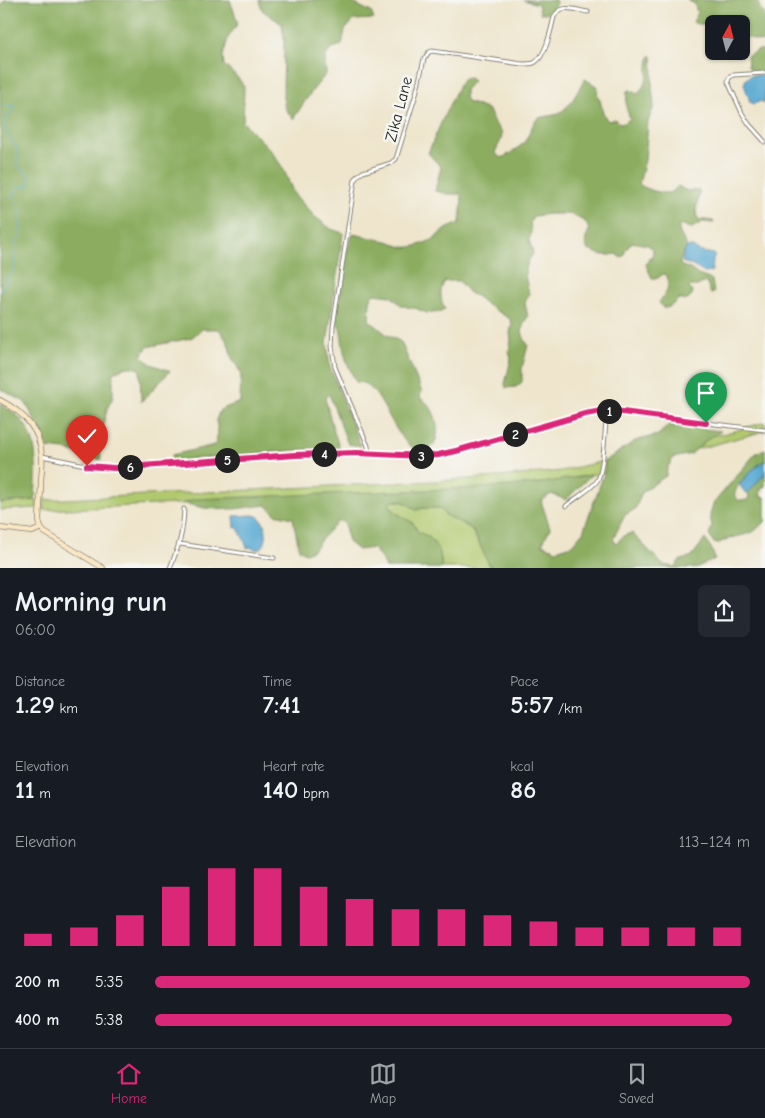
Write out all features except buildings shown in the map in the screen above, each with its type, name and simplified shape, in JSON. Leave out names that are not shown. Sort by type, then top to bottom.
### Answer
[{"type":"main road","points":[[0,400],[30,422],[37,435],[42,456],[39,522],[41,528],[44,532],[103,568]]},
{"type":"main road","points":[[0,528],[32,532],[41,528]]},
{"type":"street","name":"Zika Lane","points":[[369,454],[368,446],[338,375],[332,346],[352,194],[356,179],[363,172],[396,160],[416,94],[424,59],[429,52],[531,64],[539,59],[543,53],[554,16],[559,10],[568,8],[588,12]]},
{"type":"street","points":[[765,73],[733,76],[729,78],[728,82],[749,124],[765,142]]},
{"type":"street","points":[[566,506],[596,483],[599,478],[607,411]]},
{"type":"street","points":[[42,456],[87,466],[114,468],[295,455],[357,453],[438,455],[585,414],[607,411],[765,430]]},
{"type":"street","points":[[170,568],[180,544],[184,509]]},
{"type":"street","points":[[180,544],[274,558]]},
{"type":"green space","points":[[5,0],[230,0],[238,23],[228,38],[223,56],[224,65],[239,79],[244,87],[243,122],[269,148],[283,168],[294,194],[314,216],[331,229],[343,233],[327,343],[330,367],[361,446],[348,444],[329,394],[325,398],[340,449],[322,448],[170,461],[172,455],[215,445],[218,433],[216,420],[220,410],[240,402],[241,373],[232,358],[228,343],[219,329],[202,329],[191,338],[147,347],[142,356],[151,364],[170,371],[141,402],[140,369],[126,367],[113,373],[113,397],[107,409],[100,442],[101,460],[65,450],[47,448],[44,437],[25,402],[0,389],[0,5]]},
{"type":"green space","points":[[259,0],[347,0],[371,12],[374,19],[354,20],[345,30],[342,45],[332,48],[325,57],[326,74],[293,119],[285,108],[283,98],[284,39],[282,24],[262,10]]},
{"type":"green space","points":[[523,0],[555,0],[556,3],[550,13],[540,13],[538,4]]},
{"type":"green space","points":[[687,0],[759,0],[757,1],[765,14],[765,42],[750,38],[750,15],[705,15],[705,24],[693,22],[697,14],[695,4]]},
{"type":"green space","points":[[759,50],[765,50],[765,71],[751,72],[747,60],[750,60],[750,54]]},
{"type":"green space","points":[[651,55],[654,106],[648,122],[645,160],[639,184],[648,189],[664,193],[673,191],[678,186],[687,191],[699,190],[696,208],[698,219],[713,221],[714,223],[702,222],[692,228],[679,225],[680,234],[687,247],[683,257],[680,259],[680,264],[698,275],[712,280],[714,293],[711,294],[705,282],[697,286],[691,286],[689,288],[693,293],[689,299],[684,301],[680,298],[670,306],[663,308],[659,302],[667,290],[667,275],[663,274],[658,278],[652,278],[646,265],[649,259],[652,258],[653,250],[648,245],[632,242],[621,258],[616,254],[602,255],[588,250],[586,247],[589,230],[586,222],[570,214],[534,216],[530,222],[531,232],[529,241],[533,254],[528,261],[525,275],[529,294],[525,303],[528,317],[522,331],[528,345],[522,368],[522,382],[516,387],[506,388],[505,384],[511,359],[509,351],[512,324],[510,319],[469,293],[459,281],[445,281],[441,295],[445,309],[441,312],[427,313],[401,305],[391,296],[372,295],[369,320],[386,334],[401,342],[422,392],[420,395],[421,399],[432,411],[436,420],[437,438],[433,445],[428,449],[419,450],[411,447],[398,431],[374,391],[366,384],[356,382],[345,355],[341,331],[336,320],[346,254],[353,234],[408,247],[435,239],[449,227],[460,223],[461,194],[435,191],[441,167],[428,153],[452,99],[464,78],[469,78],[473,81],[465,90],[467,102],[489,110],[493,121],[502,133],[495,152],[502,158],[525,142],[538,118],[559,114],[571,103],[585,79],[598,87],[598,95],[604,115],[608,121],[615,119],[622,124],[630,119],[626,107],[627,91],[630,90],[638,94],[642,89],[647,77],[648,63]]},
{"type":"green space","points":[[0,404],[13,412],[30,433],[36,458],[35,500],[0,503]]},
{"type":"green space","points":[[765,422],[765,431],[614,471],[551,482],[484,489],[399,494],[44,510],[44,500],[434,481],[561,471],[735,431]]},
{"type":"green space","points":[[669,425],[721,431],[709,438],[691,454],[673,458],[667,469],[666,476],[643,491],[635,509],[625,515],[613,539],[616,543],[625,535],[632,533],[663,565],[676,567],[679,561],[692,556],[705,539],[715,559],[696,568],[510,568],[505,566],[492,568],[475,534],[464,524],[447,516],[440,508],[416,510],[407,503],[396,501],[389,504],[395,512],[413,523],[418,532],[429,537],[440,553],[442,568],[385,568],[385,564],[373,548],[358,550],[348,542],[345,524],[339,520],[314,549],[306,553],[299,549],[293,518],[275,514],[266,505],[234,509],[204,508],[183,503],[195,499],[480,488],[536,484],[591,475],[566,500],[551,494],[541,501],[550,528],[542,544],[556,550],[572,545],[583,532],[605,471],[605,461],[635,441],[658,435]]},
{"type":"green space","points":[[765,449],[765,460],[744,478],[737,487],[735,498],[745,500],[749,498],[748,493],[765,473],[765,486],[761,489],[760,496],[765,497],[765,522],[753,532],[714,543],[709,535],[712,526],[710,515],[713,504],[755,454]]},
{"type":"green space","points":[[37,500],[37,508],[0,510],[0,503]]},
{"type":"green space","points":[[392,501],[406,503],[416,510],[440,508],[470,528],[492,568],[442,568],[440,553],[436,546],[429,537],[418,532],[413,523],[395,512],[389,504]]},
{"type":"water","points":[[751,75],[765,75],[765,104],[761,101],[754,104],[750,102],[744,84]]},
{"type":"water","points":[[687,247],[693,247],[698,251],[714,254],[712,271],[705,273],[682,262],[683,253]]},
{"type":"water","points":[[765,460],[765,473],[748,493],[745,492],[740,484],[751,471]]},
{"type":"water","points":[[253,515],[259,517],[266,529],[265,543],[262,548],[257,549],[247,548],[237,527],[235,528],[234,516]]},
{"type":"waterway","points":[[0,29],[0,33]]},
{"type":"waterway","points":[[0,105],[16,106],[12,113],[5,117],[5,125],[7,135],[15,145],[18,153],[16,164],[29,175],[29,186],[18,187],[13,200],[20,207],[19,215],[22,235],[16,241],[13,272],[7,277],[0,291]]},
{"type":"route","points":[[87,466],[114,468],[320,454],[438,455],[585,414],[602,411],[706,423]]}]
